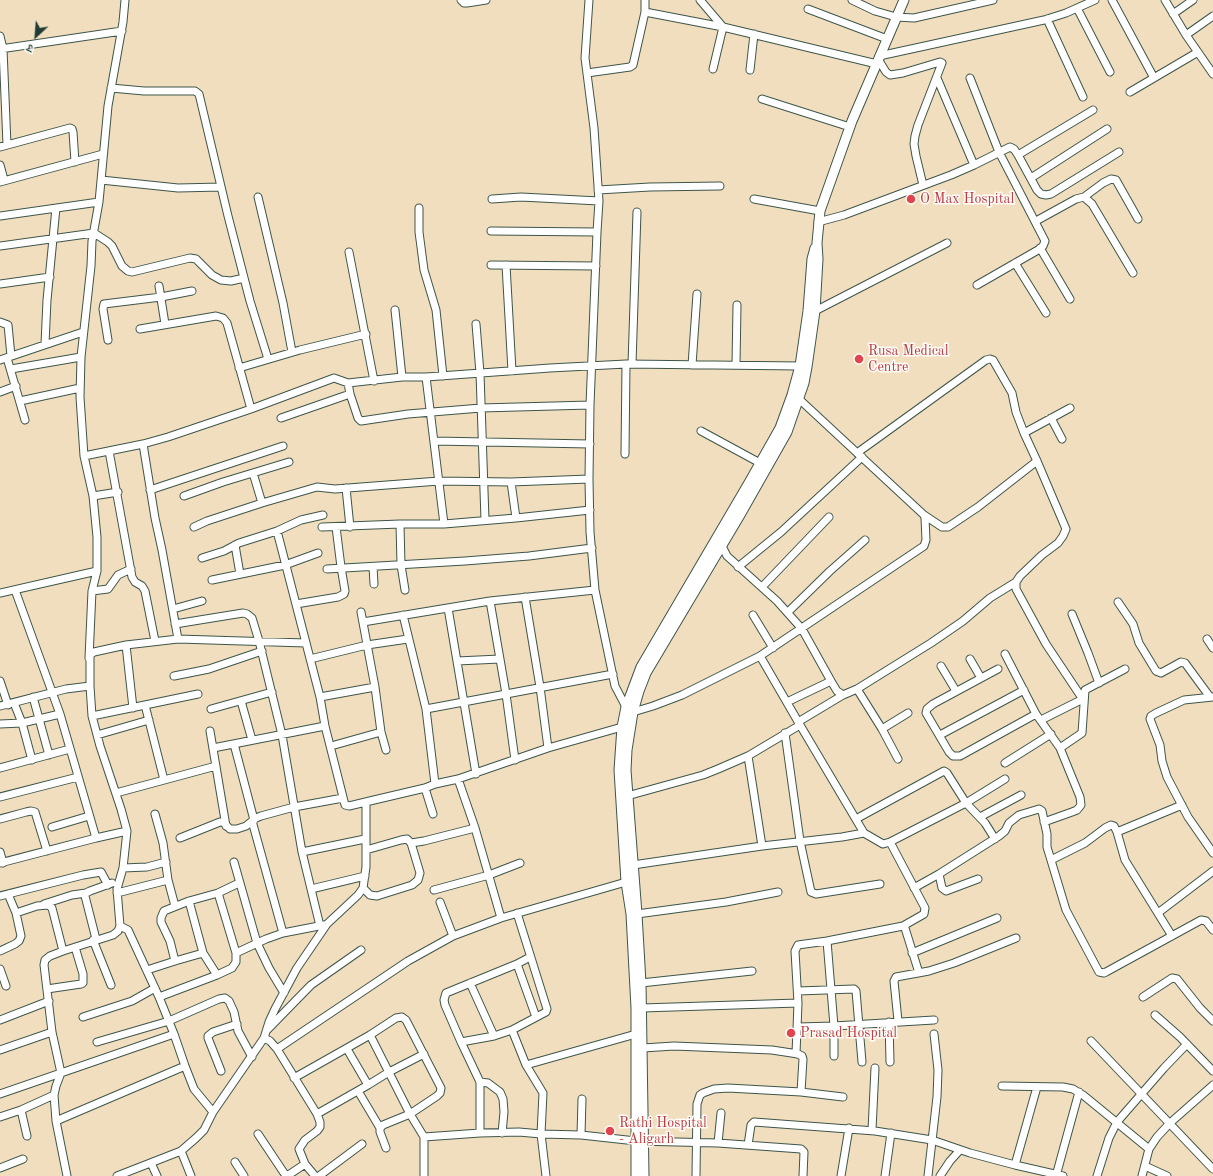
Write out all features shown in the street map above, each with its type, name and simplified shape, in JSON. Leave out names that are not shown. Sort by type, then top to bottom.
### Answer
[{"type":"street","points":[[67,1176],[56,1121],[54,1095],[61,1073],[52,1032],[44,965],[50,956],[118,931],[120,926],[117,893],[118,881],[123,868],[127,830],[92,716],[90,658],[92,591],[97,571],[97,537],[94,496],[84,456],[80,388],[80,357],[99,202],[103,154],[111,88],[125,10],[125,0]]},
{"type":"street","points":[[461,0],[464,3],[483,0]]},
{"type":"street","points":[[589,0],[586,73],[594,128],[599,201],[593,366],[590,405],[589,479],[592,548],[596,590],[615,686],[629,710]]},
{"type":"street","points":[[586,73],[630,67],[633,65],[645,12],[645,0]]},
{"type":"street","points":[[700,0],[723,26]]},
{"type":"street","points":[[852,0],[875,12],[896,17],[919,17],[993,0]]},
{"type":"street","points":[[636,1176],[640,1141],[643,1048],[642,1008],[637,914],[622,727],[646,673],[722,546],[787,432],[804,383],[815,311],[818,259],[818,222],[820,211],[850,127],[904,0]]},
{"type":"street","points":[[645,12],[723,26],[878,60],[1047,19],[1095,0]]},
{"type":"street","points":[[1112,0],[1154,78]]},
{"type":"street","points":[[1165,0],[1213,74]]},
{"type":"street","points":[[1173,14],[1193,0]]},
{"type":"street","points":[[1077,8],[1110,72]]},
{"type":"street","points":[[808,9],[887,39]]},
{"type":"street","points":[[1186,34],[1213,16]]},
{"type":"street","points":[[1047,19],[1083,97]]},
{"type":"street","points":[[713,69],[723,26]]},
{"type":"street","points":[[2,49],[122,31]]},
{"type":"street","points":[[750,70],[754,34]]},
{"type":"street","points":[[0,36],[2,49],[3,146],[70,128],[73,132],[75,162]]},
{"type":"street","points":[[1130,92],[1198,52]]},
{"type":"street","points":[[878,60],[886,72],[890,75],[941,62],[942,65],[915,136],[914,144],[923,185]]},
{"type":"street","points":[[937,78],[974,165]]},
{"type":"street","points":[[970,78],[999,152],[1045,241],[1043,246],[1040,248],[977,285]]},
{"type":"street","points":[[111,88],[144,91],[195,91],[198,93],[244,278],[268,359]]},
{"type":"street","points":[[762,99],[850,127]]},
{"type":"street","points":[[1018,155],[1093,110]]},
{"type":"street","points":[[1030,178],[1107,129]]},
{"type":"street","points":[[818,222],[844,215],[923,185],[974,165],[1011,147],[1018,155],[1039,192],[1043,195],[1048,195],[1119,152]]},
{"type":"street","points":[[0,165],[2,181],[103,154]]},
{"type":"street","points":[[1036,221],[1076,199],[1084,197],[1111,179],[1116,180],[1138,219]]},
{"type":"street","points":[[101,180],[178,188],[221,187]]},
{"type":"street","points":[[598,190],[650,187],[720,186]]},
{"type":"street","points":[[258,196],[283,303],[292,352]]},
{"type":"street","points":[[492,199],[521,197],[599,201]]},
{"type":"street","points":[[1084,197],[1092,204],[1133,273]]},
{"type":"street","points":[[754,199],[820,211]]},
{"type":"street","points":[[0,216],[99,202]]},
{"type":"street","points":[[45,344],[56,208]]},
{"type":"street","points":[[419,208],[419,232],[424,270],[436,310],[443,376]]},
{"type":"street","points":[[625,454],[637,212]]},
{"type":"street","points":[[491,231],[597,232]]},
{"type":"street","points":[[0,246],[94,233],[108,242],[114,249],[122,266],[128,271],[132,272],[185,258],[193,258],[203,265],[212,275],[221,280],[230,281],[244,278]]},
{"type":"street","points":[[644,1176],[640,1141],[631,914],[626,882],[619,770],[629,710],[641,667],[780,428],[792,395],[800,366],[808,311],[812,259],[817,243]]},
{"type":"street","points":[[815,311],[947,243]]},
{"type":"street","points":[[1040,248],[1070,299]]},
{"type":"street","points":[[349,252],[374,381]]},
{"type":"street","points":[[1015,263],[1046,313]]},
{"type":"street","points":[[491,265],[596,266]]},
{"type":"street","points":[[506,265],[512,371]]},
{"type":"street","points":[[0,284],[50,277]]},
{"type":"street","points":[[159,286],[165,324]]},
{"type":"street","points":[[108,340],[103,309],[104,304],[161,297],[192,291]]},
{"type":"street","points":[[692,365],[697,294]]},
{"type":"street","points":[[736,365],[737,305]]},
{"type":"street","points":[[395,310],[402,377]]},
{"type":"street","points":[[140,329],[222,316],[227,323],[251,409]]},
{"type":"street","points":[[0,322],[8,325],[6,358],[26,420]]},
{"type":"street","points":[[476,324],[480,373],[485,520]]},
{"type":"street","points":[[6,358],[83,332]]},
{"type":"street","points":[[239,368],[292,352],[366,334]]},
{"type":"street","points":[[10,369],[80,357]]},
{"type":"street","points":[[627,796],[703,775],[748,756],[843,694],[857,689],[963,621],[990,598],[1016,582],[1026,570],[1058,543],[1065,532],[1064,524],[1038,461],[1024,434],[1016,412],[1012,393],[993,360],[990,359],[986,360],[859,455],[781,532],[738,567]]},
{"type":"street","points":[[84,456],[168,437],[251,409],[334,378],[348,383],[402,377],[426,377],[629,364],[800,366]]},
{"type":"street","points":[[426,377],[444,524]]},
{"type":"street","points":[[348,383],[350,394],[359,420],[481,408],[590,405]]},
{"type":"street","points":[[0,392],[16,386]]},
{"type":"street","points":[[20,401],[80,388]]},
{"type":"street","points":[[282,418],[350,394]]},
{"type":"street","points":[[799,399],[924,515],[942,527],[948,528],[1038,461]]},
{"type":"street","points":[[1024,434],[1070,408]]},
{"type":"street","points":[[1051,418],[1062,439]]},
{"type":"street","points":[[701,432],[760,463]]},
{"type":"street","points":[[434,442],[590,444]]},
{"type":"street","points":[[142,444],[178,639]]},
{"type":"street","points":[[150,490],[283,446]]},
{"type":"street","points":[[109,451],[118,492],[133,580],[142,586],[145,591],[155,641]]},
{"type":"street","points":[[184,496],[223,482],[289,462]]},
{"type":"street","points":[[253,474],[262,503]]},
{"type":"street","points":[[194,527],[262,503],[317,487],[335,489],[439,481],[511,482],[589,479]]},
{"type":"street","points":[[511,482],[516,518]]},
{"type":"street","points":[[346,488],[350,527]]},
{"type":"street","points":[[94,496],[118,492]]},
{"type":"street","points":[[322,527],[444,524],[590,510]]},
{"type":"street","points":[[202,558],[277,531],[300,520],[323,514]]},
{"type":"street","points":[[629,710],[653,706],[682,694],[760,656],[802,629],[923,548],[926,540],[924,515]]},
{"type":"street","points":[[762,587],[829,518]]},
{"type":"street","points":[[400,524],[401,566],[405,590]]},
{"type":"street","points":[[296,604],[344,594],[345,589],[340,567],[336,527]]},
{"type":"street","points":[[277,531],[320,697],[325,726],[344,804],[347,806],[425,788],[435,784],[476,774],[548,748],[622,727]]},
{"type":"street","points":[[788,612],[830,571],[865,540]]},
{"type":"street","points":[[235,545],[240,574]]},
{"type":"street","points":[[722,546],[727,556],[788,612],[802,629],[837,691],[843,694]]},
{"type":"street","points":[[327,569],[340,567],[401,566],[529,556],[592,548]]},
{"type":"street","points":[[212,580],[285,565],[318,553]]},
{"type":"street","points":[[373,567],[374,584]]},
{"type":"street","points":[[92,591],[108,589],[118,575],[131,569]]},
{"type":"street","points":[[0,593],[97,571]]},
{"type":"street","points":[[1016,582],[1016,589],[1036,627],[1084,700]]},
{"type":"street","points":[[15,590],[60,714],[96,838]]},
{"type":"street","points":[[363,622],[490,601],[596,590]]},
{"type":"street","points":[[525,597],[540,687],[548,748]]},
{"type":"street","points":[[173,609],[202,601]]},
{"type":"street","points":[[490,601],[506,694],[515,760]]},
{"type":"street","points":[[1118,602],[1133,624],[1139,643],[1156,671],[1161,673],[1181,662],[1185,662],[1211,697]]},
{"type":"street","points":[[448,608],[476,774]]},
{"type":"street","points":[[361,612],[375,687],[381,732],[386,750]]},
{"type":"street","points":[[175,624],[245,613],[252,618],[262,651],[282,735],[302,852],[311,889],[324,925]]},
{"type":"street","points":[[1072,614],[1099,683]]},
{"type":"street","points":[[753,615],[773,648]]},
{"type":"street","points":[[403,616],[426,709],[435,784]]},
{"type":"street","points":[[90,658],[94,652],[126,645],[178,639],[306,643]]},
{"type":"street","points":[[310,659],[367,645],[408,639]]},
{"type":"street","points":[[1207,639],[1213,648]]},
{"type":"street","points":[[126,645],[133,708]]},
{"type":"street","points":[[174,676],[209,668],[262,651]]},
{"type":"street","points":[[1005,654],[1036,714],[1060,748],[1080,797],[1081,805],[1077,810],[1044,822]]},
{"type":"street","points":[[760,656],[864,833],[883,844],[890,842],[966,803],[1005,779]]},
{"type":"street","points":[[457,662],[500,659]]},
{"type":"street","points":[[970,659],[981,678]]},
{"type":"street","points":[[941,666],[956,692]]},
{"type":"street","points":[[998,669],[933,704],[926,711],[926,714],[951,754],[958,756],[1036,714]]},
{"type":"street","points":[[1060,748],[1082,732],[1085,690],[1125,670]]},
{"type":"street","points":[[426,709],[613,674]]},
{"type":"street","points":[[0,681],[22,723],[32,760]]},
{"type":"street","points":[[787,702],[831,681]]},
{"type":"street","points":[[0,706],[90,686]]},
{"type":"street","points":[[320,697],[375,687]]},
{"type":"street","points":[[857,689],[882,729],[898,759]]},
{"type":"street","points":[[940,735],[1024,690]]},
{"type":"street","points":[[211,710],[272,692]]},
{"type":"street","points":[[92,716],[198,694]]},
{"type":"street","points":[[1211,697],[1184,700],[1156,713],[1150,718],[1150,721],[1160,745],[1165,772],[1188,816],[1213,853]]},
{"type":"street","points":[[33,698],[49,755]]},
{"type":"street","points":[[1041,720],[1084,700]]},
{"type":"street","points":[[241,701],[252,740]]},
{"type":"street","points":[[145,705],[164,780]]},
{"type":"street","points":[[882,729],[908,713]]},
{"type":"street","points":[[0,724],[22,723],[60,714]]},
{"type":"street","points":[[97,735],[148,720]]},
{"type":"street","points":[[213,748],[325,726]]},
{"type":"street","points":[[210,731],[226,826]]},
{"type":"street","points":[[331,746],[381,732]]},
{"type":"street","points":[[785,733],[800,841],[811,891],[813,894],[880,884]]},
{"type":"street","points":[[1005,763],[1051,734]]},
{"type":"street","points":[[234,744],[282,933]]},
{"type":"street","points":[[0,768],[70,749]]},
{"type":"street","points":[[748,756],[762,846]]},
{"type":"street","points":[[116,793],[216,766]]},
{"type":"street","points":[[856,820],[942,771],[947,773],[966,803],[980,817],[995,839]]},
{"type":"street","points":[[0,797],[78,777]]},
{"type":"street","points":[[458,779],[475,828],[501,918]]},
{"type":"street","points":[[425,788],[433,814]]},
{"type":"street","points":[[980,817],[1021,796]]},
{"type":"street","points":[[180,838],[220,822],[223,822],[230,829],[237,829],[246,826],[261,816],[343,798]]},
{"type":"street","points":[[117,1176],[126,1174],[181,1151],[204,1130],[213,1112],[264,1038],[272,1015],[297,968],[324,925],[358,895],[363,888],[366,850],[366,802]]},
{"type":"street","points":[[1117,832],[1182,805]]},
{"type":"street","points":[[914,888],[995,839],[1003,833],[1013,820],[1036,809],[1042,810],[1047,834],[1046,847],[1066,910],[1099,972],[1106,972],[1202,920],[1206,921],[1213,930]]},
{"type":"street","points":[[0,819],[26,812],[35,812],[47,851]]},
{"type":"street","points":[[155,814],[163,843],[168,880],[175,906]]},
{"type":"street","points":[[52,826],[89,816]]},
{"type":"street","points":[[1051,860],[1085,843],[1108,826],[1114,826],[1125,860],[1172,936]]},
{"type":"street","points":[[411,844],[424,842],[475,828]]},
{"type":"street","points":[[0,852],[2,863],[127,830]]},
{"type":"street","points":[[633,865],[864,833]]},
{"type":"street","points":[[302,852],[365,839]]},
{"type":"street","points":[[363,888],[370,895],[377,896],[412,885],[416,882],[420,873],[411,844],[407,839],[366,850]]},
{"type":"street","points":[[796,1054],[798,991],[796,947],[800,944],[827,941],[903,926],[922,916],[925,912],[926,908],[890,842]]},
{"type":"street","points":[[123,868],[147,867],[166,862]]},
{"type":"street","points":[[234,862],[257,943],[269,968],[284,993]]},
{"type":"street","points":[[434,890],[488,875],[520,863]]},
{"type":"street","points":[[1158,913],[1213,871]]},
{"type":"street","points":[[0,896],[82,875],[101,872],[108,885]]},
{"type":"street","points":[[939,874],[942,888],[945,891],[978,879]]},
{"type":"street","points":[[311,889],[365,876]]},
{"type":"street","points":[[117,893],[168,880]]},
{"type":"street","points":[[16,914],[44,904],[86,893],[118,881]]},
{"type":"street","points":[[277,1049],[419,954],[453,936],[517,913],[626,882]]},
{"type":"street","points":[[175,960],[170,941],[160,918],[164,911],[189,900],[218,893],[239,883]]},
{"type":"street","points":[[637,914],[726,902],[778,892]]},
{"type":"street","points":[[86,893],[85,896],[95,940],[111,985]]},
{"type":"street","points":[[158,997],[217,975],[235,965],[236,953],[218,893]]},
{"type":"street","points":[[0,951],[19,941],[21,936],[16,914],[8,894]]},
{"type":"street","points":[[189,900],[203,953],[217,975]]},
{"type":"street","points":[[440,902],[453,936]]},
{"type":"street","points":[[44,904],[52,908],[63,951]]},
{"type":"street","points":[[461,1042],[494,1036],[512,1030],[546,1012],[547,1009],[517,913]]},
{"type":"street","points":[[912,953],[997,918]]},
{"type":"street","points":[[236,953],[282,933],[324,925]]},
{"type":"street","points":[[120,926],[128,930],[147,970],[169,1020],[194,1089],[213,1112]]},
{"type":"street","points":[[903,926],[905,928],[919,973]]},
{"type":"street","points":[[898,1021],[895,978],[954,963],[1016,938]]},
{"type":"street","points":[[827,941],[834,1026],[834,1056]]},
{"type":"street","points":[[47,989],[83,983],[83,974],[75,947]]},
{"type":"street","points":[[266,1030],[311,985],[361,950]]},
{"type":"street","points":[[147,970],[175,960],[203,953]]},
{"type":"street","points":[[480,1133],[480,1082],[445,1005],[444,996],[448,991],[517,964],[530,957]]},
{"type":"street","points":[[517,964],[536,1017]]},
{"type":"street","points":[[0,969],[6,986]]},
{"type":"street","points":[[641,983],[752,971]]},
{"type":"street","points":[[1143,997],[1174,978],[1179,981],[1200,1008],[1213,1021]]},
{"type":"street","points":[[470,983],[494,1036]]},
{"type":"street","points":[[83,1017],[132,1001],[155,988]]},
{"type":"street","points":[[798,991],[856,990],[862,1062]]},
{"type":"street","points":[[97,1042],[169,1020],[219,999],[225,998],[229,1001],[234,1012],[238,1031],[252,1057]]},
{"type":"street","points":[[0,1020],[49,1001]]},
{"type":"street","points":[[642,1008],[798,1003]]},
{"type":"street","points":[[1154,1015],[1187,1044],[1213,1071]]},
{"type":"street","points":[[294,1078],[347,1049],[396,1018],[402,1017],[406,1020],[441,1088],[440,1093],[437,1096],[410,1114],[383,1125],[380,1128]]},
{"type":"street","points":[[798,1027],[934,1020]]},
{"type":"street","points":[[889,1022],[890,1062]]},
{"type":"street","points":[[221,1071],[208,1036],[213,1032],[236,1024]]},
{"type":"street","points":[[512,1030],[526,1065],[543,1093],[541,1134],[546,1176]]},
{"type":"street","points":[[0,1042],[1,1050],[52,1032]]},
{"type":"street","points":[[0,1094],[174,1034]]},
{"type":"street","points":[[526,1065],[636,1034]]},
{"type":"street","points":[[928,1176],[937,1097],[938,1070],[934,1034]]},
{"type":"street","points":[[370,1035],[410,1114],[424,1138],[424,1176]]},
{"type":"street","points":[[264,1038],[270,1041],[277,1049],[318,1114],[320,1127],[305,1140],[299,1149],[306,1164],[315,1176]]},
{"type":"street","points":[[1090,1041],[1213,1169]]},
{"type":"street","points":[[1097,1176],[1109,1138],[1117,1122],[1187,1044]]},
{"type":"street","points":[[643,1048],[674,1046],[772,1050],[796,1054],[802,1056],[803,1059],[801,1092]]},
{"type":"street","points":[[347,1049],[368,1086]]},
{"type":"street","points":[[318,1114],[368,1086],[389,1072],[424,1054]]},
{"type":"street","points":[[56,1121],[185,1066]]},
{"type":"street","points":[[872,1130],[875,1068]]},
{"type":"street","points":[[480,1082],[488,1083],[500,1092],[504,1106],[502,1133]]},
{"type":"street","points":[[1142,1176],[1149,1149],[1157,1137],[1170,1123],[1213,1085]]},
{"type":"street","points":[[1002,1086],[1063,1087],[1073,1089],[1079,1092],[1117,1122],[1149,1149]]},
{"type":"street","points":[[1015,1165],[1037,1087]]},
{"type":"street","points":[[696,1176],[697,1104],[700,1095],[706,1092],[728,1088],[801,1092],[843,1097]]},
{"type":"street","points":[[358,1091],[380,1128],[386,1148]]},
{"type":"street","points":[[748,1144],[751,1125],[754,1122],[872,1130],[932,1140],[960,1150],[1059,1175],[1079,1092]]},
{"type":"street","points":[[0,1117],[21,1110],[54,1095]]},
{"type":"street","points":[[581,1135],[582,1099]]},
{"type":"street","points":[[21,1110],[27,1136]]},
{"type":"street","points":[[718,1143],[722,1113]]},
{"type":"street","points":[[841,1176],[849,1128]]},
{"type":"street","points":[[424,1138],[480,1133],[520,1132],[581,1135],[640,1141],[748,1144],[801,1148],[804,1152],[803,1176]]},
{"type":"street","points":[[885,1176],[891,1133]]},
{"type":"street","points":[[258,1134],[287,1176],[306,1164]]},
{"type":"street","points":[[319,1176],[362,1144]]},
{"type":"street","points":[[940,1176],[950,1161],[960,1150]]},
{"type":"street","points":[[181,1151],[191,1176]]},
{"type":"street","points":[[0,1168],[23,1159]]},
{"type":"street","points":[[235,1162],[244,1176]]},
{"type":"street","points":[[152,1163],[157,1176]]},
{"type":"street","points":[[1145,1166],[1167,1176]]},
{"type":"place","name":"O Max Hospital","points":[[911,199]]},
{"type":"place","name":"Rusa Medical Centre","points":[[859,359]]},
{"type":"place","name":"Prasad Hospital","points":[[791,1033]]},
{"type":"place","name":"Rathi Hospital - Aligarh","points":[[610,1131]]}]
